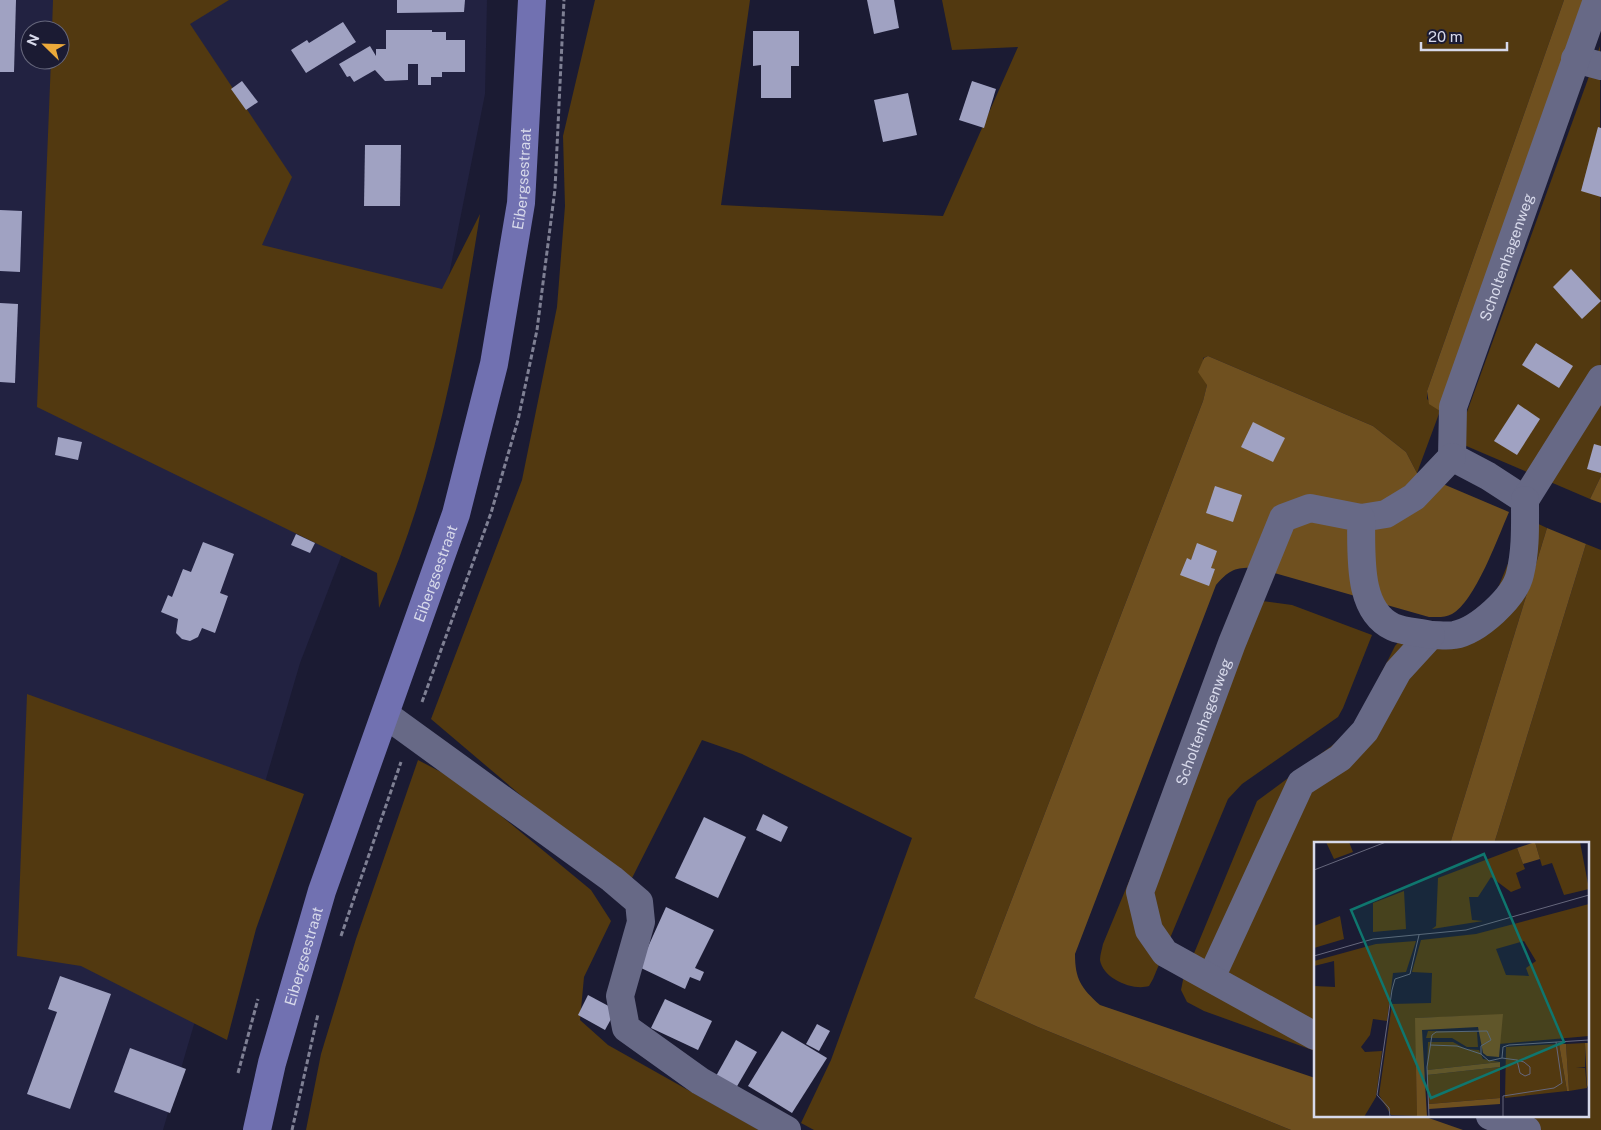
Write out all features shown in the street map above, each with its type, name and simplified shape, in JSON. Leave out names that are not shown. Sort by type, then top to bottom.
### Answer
[{"type":"main road","name":"Eibergsestraat","points":[[257,1130],[272,1064],[322,891],[456,514],[494,364],[521,203],[532,0]]},
{"type":"street","name":"Scholtenhagenweg","points":[[1314,1035],[1165,952],[1150,930],[1140,892],[1232,643],[1283,518],[1310,508],[1360,518],[1386,514],[1414,497],[1452,457],[1453,406],[1588,62],[1597,0]]},
{"type":"street","points":[[1360,518],[1362,582],[1376,614],[1393,627],[1431,635],[1455,635],[1477,625],[1504,602],[1520,576],[1525,538],[1525,500],[1596,395]]},
{"type":"street","points":[[1452,457],[1488,476],[1525,500]]},
{"type":"street","points":[[1211,978],[1301,783],[1340,758],[1365,731],[1398,671],[1431,635]]},
{"type":"street","points":[[386,715],[612,879],[639,902],[641,922],[620,996],[626,1028],[700,1081],[787,1130]]},
{"type":"street","points":[[1495,1118],[1527,1130]]},
{"type":"path","points":[[237,1076],[260,993]]},
{"type":"shaded area","points":[[0,0],[487,0],[485,94],[448,280],[300,663],[163,1130],[0,1130]]},
{"type":"shaded area","points":[[53,0],[229,0],[190,24],[292,177],[262,245],[442,289],[480,214],[453,365],[430,464],[398,561],[379,608],[377,573],[37,407],[51,70],[70,70],[70,20],[52,20]]},
{"type":"shaded area","points":[[595,0],[750,0],[721,205],[943,216],[1018,47],[952,50],[942,0],[1564,0],[1427,391],[1427,399],[1440,411],[1417,473],[1406,452],[1373,426],[1208,356],[1203,358],[1207,385],[1203,401],[974,998],[1038,1027],[1291,1130],[814,1130],[801,1123],[831,1060],[912,838],[742,754],[702,740],[631,880],[590,854],[431,719],[522,480],[557,307],[565,206],[563,136]]},
{"type":"shaded area","points":[[1564,0],[1590,0],[1440,411],[1429,404],[1427,391]]},
{"type":"shaded area","points":[[1600,46],[1601,476],[1590,499],[1464,445],[1459,434]]},
{"type":"shaded area","points":[[1208,356],[1373,426],[1406,452],[1417,473],[1509,512],[1485,568],[1469,597],[1461,607],[1447,616],[1429,617],[1257,568],[1234,570],[1216,585],[1075,954],[1078,977],[1084,988],[1100,1005],[1314,1078],[1314,1118],[1429,1118],[1463,1130],[1291,1130],[1038,1027],[974,998],[1203,401],[1207,385],[1198,372],[1204,358]]},
{"type":"shaded area","points":[[1601,476],[1601,503],[1590,499]]},
{"type":"shaded area","points":[[1530,520],[1547,528],[1451,842],[1314,842],[1314,1051],[1204,1011],[1187,1002],[1181,990],[1183,980],[1257,801],[1353,730],[1395,646],[1400,640],[1450,645],[1493,600],[1525,522]]},
{"type":"shaded area","points":[[1547,528],[1586,544],[1495,842],[1451,842]]},
{"type":"shaded area","points":[[1586,544],[1601,550],[1601,1130],[1535,1130],[1502,1118],[1588,1118],[1588,842],[1495,842]]},
{"type":"shaded area","points":[[1262,601],[1292,605],[1372,635],[1338,717],[1242,784],[1228,799],[1153,979],[1149,986],[1135,987],[1127,985],[1113,978],[1102,967],[1100,960],[1103,944],[1178,763]]},
{"type":"shaded area","points":[[27,694],[304,794],[256,929],[227,1040],[81,966],[17,956]]},
{"type":"shaded area","points":[[418,760],[460,782],[591,890],[611,921],[584,977],[580,1020],[608,1045],[759,1130],[306,1130],[321,1054],[356,939]]},
{"type":"building","points":[[0,0],[16,0],[14,72],[0,72]]},
{"type":"building","points":[[397,0],[465,0],[464,12],[397,13]]},
{"type":"building","points":[[867,0],[894,0],[899,28],[874,34]]},
{"type":"building","points":[[343,22],[356,42],[306,73],[291,50],[307,40],[309,43]]},
{"type":"building","points":[[386,30],[432,30],[432,32],[446,32],[446,40],[465,40],[465,72],[442,72],[442,77],[431,77],[431,85],[418,85],[418,64],[408,64],[408,80],[385,81],[375,70],[354,82],[350,76],[347,77],[339,64],[370,46],[376,56],[376,49],[386,49]]},
{"type":"building","points":[[753,31],[799,31],[799,66],[791,66],[791,98],[761,98],[761,65],[753,66]]},
{"type":"building","points":[[242,81],[258,102],[246,110],[231,89]]},
{"type":"building","points":[[972,81],[996,89],[984,128],[959,120]]},
{"type":"building","points":[[908,93],[917,135],[883,142],[874,100]]},
{"type":"building","points":[[1598,127],[1601,128],[1601,197],[1581,191]]},
{"type":"building","points":[[365,145],[401,145],[400,206],[364,206]]},
{"type":"building","points":[[0,210],[22,211],[20,272],[0,271]]},
{"type":"building","points":[[1571,269],[1601,301],[1582,319],[1553,287]]},
{"type":"building","points":[[0,303],[18,304],[15,383],[0,382]]},
{"type":"building","points":[[1536,343],[1573,366],[1559,388],[1522,365]]},
{"type":"building","points":[[1518,404],[1540,419],[1517,455],[1494,441]]},
{"type":"building","points":[[1253,422],[1285,438],[1273,462],[1241,447]]},
{"type":"building","points":[[58,437],[82,442],[78,460],[55,455]]},
{"type":"building","points":[[1594,444],[1601,446],[1601,473],[1587,469]]},
{"type":"building","points":[[1215,486],[1242,495],[1233,522],[1206,513]]},
{"type":"building","points":[[296,534],[315,543],[310,553],[291,545]]},
{"type":"building","points":[[203,542],[234,554],[220,593],[228,596],[215,633],[202,628],[198,637],[190,641],[182,639],[176,633],[178,619],[161,612],[168,595],[172,597],[183,569],[191,572]]},
{"type":"building","points":[[1197,543],[1217,551],[1211,568],[1215,569],[1209,586],[1180,575],[1187,558],[1191,560]]},
{"type":"building","points":[[763,814],[788,827],[781,842],[756,830]]},
{"type":"building","points":[[704,817],[746,837],[718,898],[675,878]]},
{"type":"building","points":[[666,907],[714,930],[695,968],[704,972],[700,981],[690,977],[685,989],[639,967]]},
{"type":"building","points":[[60,976],[111,994],[70,1109],[27,1094],[57,1012],[48,1009]]},
{"type":"building","points":[[588,995],[616,1010],[605,1030],[578,1015]]},
{"type":"building","points":[[665,999],[712,1021],[698,1050],[651,1028]]},
{"type":"building","points":[[817,1024],[830,1031],[819,1051],[806,1044]]},
{"type":"building","points":[[782,1031],[827,1058],[792,1113],[748,1086]]},
{"type":"building","points":[[736,1040],[757,1052],[736,1088],[716,1076]]},
{"type":"building","points":[[130,1048],[186,1069],[170,1113],[114,1092]]}]
